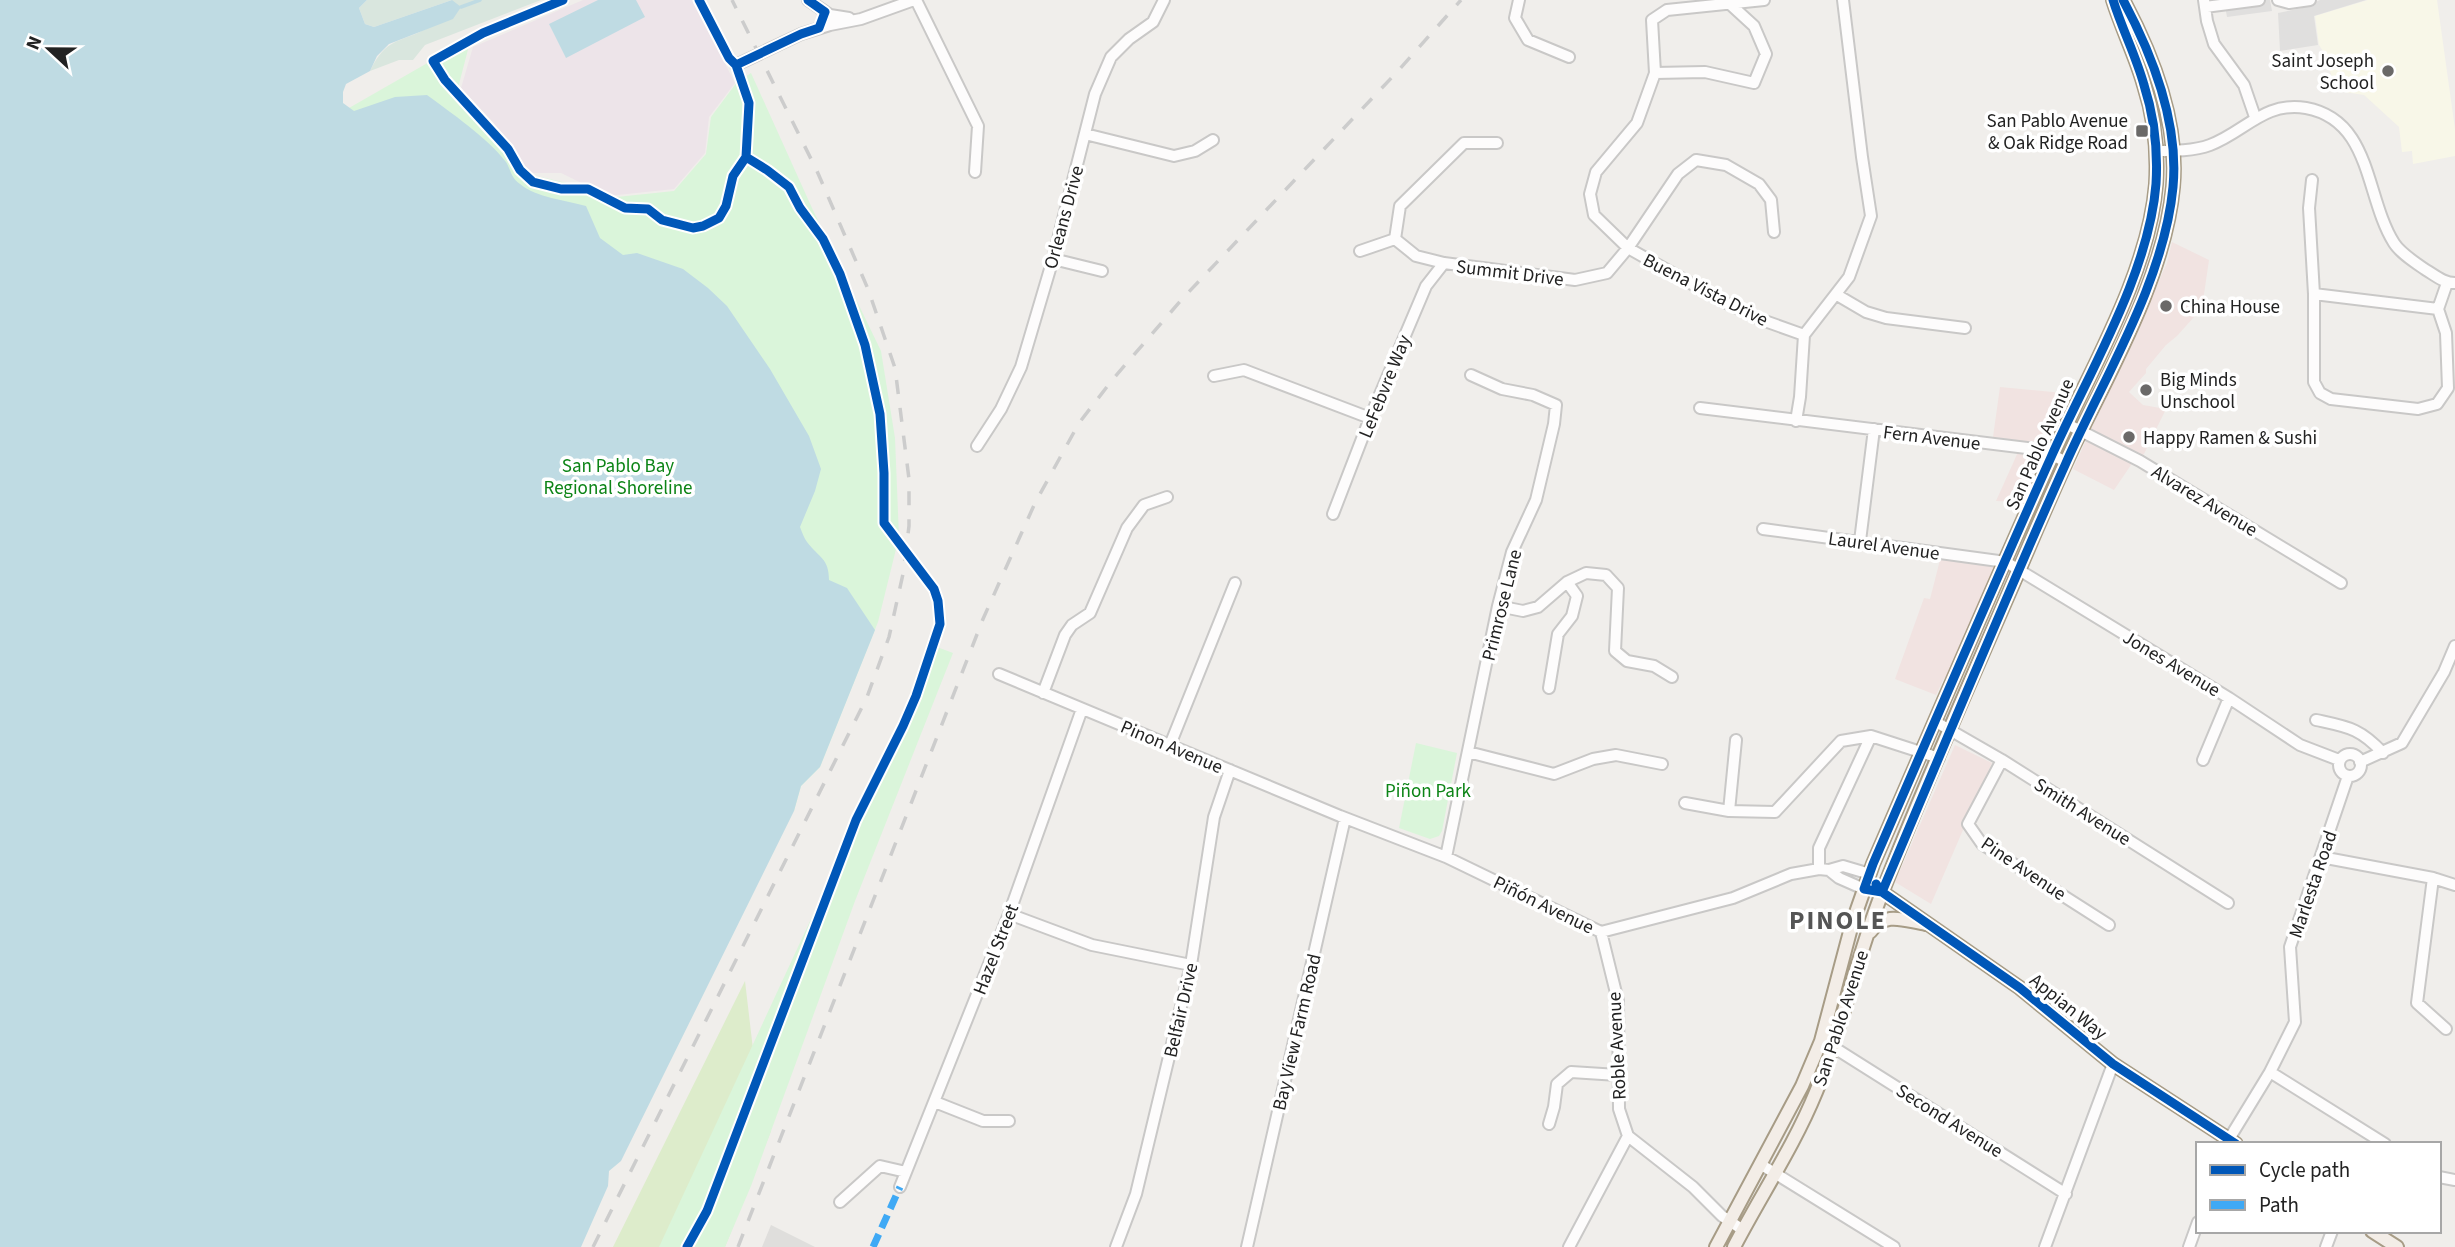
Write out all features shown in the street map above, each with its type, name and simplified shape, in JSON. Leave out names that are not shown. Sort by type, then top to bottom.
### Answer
[{"type":"main road","name":"San Pablo Avenue","points":[[1716,1247],[1802,1086],[1821,1041],[1843,954],[1870,874],[2052,454],[2127,293],[2143,245],[2152,209],[2157,151],[2144,84],[2113,0]]},
{"type":"main road","name":"San Pablo Avenue","points":[[1734,1247],[1795,1138],[1833,1047],[1865,938],[1882,892],[2066,462],[2129,330],[2158,254],[2173,187],[2174,151],[2158,79],[2123,0]]},
{"type":"main road","name":"Appian Way","points":[[1870,874],[1882,892],[2021,988],[2113,1064],[2230,1142]]},
{"type":"main road","name":"Appian Way","points":[[1864,889],[1882,892]]},
{"type":"main road","points":[[1865,938],[1877,923],[1884,919],[1928,924]]},
{"type":"main road","points":[[2375,1233],[2397,1247]]},
{"type":"street","points":[[808,0],[830,15],[861,19]]},
{"type":"street","points":[[736,65],[802,34],[861,19],[915,0],[978,126],[975,172]]},
{"type":"street","name":"Orleans Drive","points":[[977,446],[1001,408],[1021,367],[1053,259],[1095,94],[1111,57],[1129,39],[1153,22],[1164,0]]},
{"type":"street","points":[[1519,0],[1515,18],[1528,40],[1569,57]]},
{"type":"street","points":[[1730,4],[1764,0]]},
{"type":"street","points":[[1796,421],[1804,335],[1849,277],[1871,216],[1843,0]]},
{"type":"street","points":[[2255,117],[2244,85],[2214,44],[2205,4],[2259,0]]},
{"type":"street","points":[[2278,0],[2289,3],[2310,0]]},
{"type":"street","points":[[1655,73],[1705,72],[1754,83],[1766,54],[1754,26],[1730,4]]},
{"type":"street","name":"Buena Vista Drive","points":[[1730,4],[1667,10],[1652,20],[1655,73],[1637,123],[1596,172],[1590,194],[1594,215],[1628,248],[1722,301],[1762,320],[1804,335]]},
{"type":"street","points":[[2157,151],[2207,146],[2232,135],[2255,117],[2288,106],[2324,113],[2348,130],[2370,176],[2381,218],[2395,246],[2417,264],[2451,283],[2438,309],[2446,332],[2448,388],[2437,404],[2418,409],[2332,399],[2320,393],[2314,382],[2314,295],[2309,208],[2312,180]]},
{"type":"street","points":[[1085,134],[1174,156],[1195,151],[1213,141]]},
{"type":"street","points":[[1360,251],[1395,239],[1400,206],[1464,143],[1497,144]]},
{"type":"street","name":"Summit Drive","points":[[1395,239],[1416,256],[1444,263],[1575,280],[1606,273],[1628,248],[1678,174],[1696,160],[1726,165],[1759,184],[1771,201],[1774,232]]},
{"type":"street","points":[[1053,259],[1102,271]]},
{"type":"street","name":"LeFebvre Way","points":[[1333,514],[1426,286],[1444,263]]},
{"type":"street","points":[[1836,295],[1866,312],[1965,328]]},
{"type":"street","points":[[2314,295],[2438,309]]},
{"type":"street","points":[[1214,376],[1244,370],[1370,418]]},
{"type":"street","name":"Primrose Lane","points":[[1446,857],[1498,606],[1513,552],[1535,500],[1554,424],[1556,405],[1502,389],[1471,375]]},
{"type":"street","name":"Fern Avenue","points":[[1700,408],[2043,450],[2066,462]]},
{"type":"street","name":"Alvarez Avenue","points":[[2067,424],[2140,461],[2341,583]]},
{"type":"street","points":[[1860,541],[1874,429]]},
{"type":"street","points":[[1043,693],[1065,635],[1072,625],[1090,613],[1127,528],[1144,505],[1167,497]]},
{"type":"street","name":"Laurel Avenue","points":[[1763,529],[2006,562]]},
{"type":"street","name":"Jones Avenue","points":[[2006,562],[2301,745],[2339,760]]},
{"type":"street","points":[[1498,606],[1523,611],[1538,607],[1567,582],[1586,573],[1606,575],[1618,588],[1615,651],[1627,661],[1654,666],[1672,677]]},
{"type":"street","points":[[1549,688],[1558,634],[1572,616],[1577,596],[1567,582]]},
{"type":"street","points":[[1170,745],[1235,583]]},
{"type":"street","points":[[2360,762],[2402,743],[2444,672],[2455,646]]},
{"type":"street","name":"Pinon Avenue","points":[[999,674],[1345,818]]},
{"type":"street","points":[[2203,760],[2229,698]]},
{"type":"street","name":"Hazel Street","points":[[900,1187],[1009,914],[1082,709]]},
{"type":"street","points":[[2316,720],[2353,729],[2368,736],[2383,753]]},
{"type":"street","name":"Smith Avenue","points":[[1937,722],[2228,902]]},
{"type":"street","points":[[1864,889],[1824,870],[1819,848],[1871,737]]},
{"type":"street","points":[[1685,803],[1729,811],[1775,812],[1841,741],[1871,737],[1939,758]]},
{"type":"street","points":[[1729,811],[1736,740]]},
{"type":"street","points":[[1468,752],[1554,774],[1616,755],[1662,764]]},
{"type":"street","points":[[2350,754],[2357,756],[2360,762],[2358,772],[2348,776],[2340,771],[2339,760],[2350,754]]},
{"type":"street","name":"Pine Avenue","points":[[2002,760],[1968,824],[1982,844],[2109,925]]},
{"type":"street","name":"Belfair Drive","points":[[1116,1247],[1136,1194],[1191,965],[1214,817],[1230,770]]},
{"type":"street","name":"Marlesta Road","points":[[2230,1142],[2270,1072],[2295,1021],[2290,947],[2348,776]]},
{"type":"street","name":"Piñón Avenue","points":[[1345,818],[1446,857],[1601,932],[1733,898],[1791,874],[1843,866],[1870,874]]},
{"type":"street","name":"Bay View Farm Road","points":[[1247,1247],[1345,818]]},
{"type":"street","points":[[2321,857],[2432,878],[2455,885]]},
{"type":"street","points":[[2432,878],[2417,1003],[2446,1029]]},
{"type":"street","points":[[1009,914],[1092,945],[1191,965]]},
{"type":"street","name":"Roble Avenue","points":[[1601,932],[1618,1001],[1619,1110],[1628,1136]]},
{"type":"street","name":"Second Avenue","points":[[1833,1047],[2066,1194]]},
{"type":"street","points":[[2045,1247],[2113,1064]]},
{"type":"street","points":[[1549,1124],[1557,1084],[1571,1072],[1618,1074]]},
{"type":"street","points":[[2270,1072],[2382,1142]]},
{"type":"street","points":[[935,1102],[982,1121],[1009,1121]]},
{"type":"street","points":[[1569,1247],[1628,1136],[1693,1187],[1729,1222],[1743,1230]]},
{"type":"street","points":[[1760,1164],[1894,1247]]},
{"type":"street","points":[[839,1202],[880,1166],[906,1172]]},
{"type":"street","points":[[2189,1247],[2196,1228]]},
{"type":"shaded area","points":[[367,0],[452,0],[374,27],[365,24],[359,8]]},
{"type":"shaded area","points":[[452,0],[541,0],[425,45],[413,60],[399,60],[370,71],[382,52],[394,43],[430,27]]},
{"type":"shaded area","points":[[583,0],[692,0],[735,83],[709,117],[705,153],[674,189],[608,196],[561,173],[528,173],[493,122],[461,88],[473,47]]},
{"type":"shaded area","points":[[2224,0],[2270,0],[2272,11],[2227,17]]},
{"type":"shaded area","points":[[2320,0],[2366,0],[2314,16],[2318,45],[2280,51],[2278,13],[2302,8]]},
{"type":"shaded area","name":"Saint Joseph School","points":[[2368,0],[2437,0],[2455,129],[2455,156],[2413,164],[2412,151],[2402,152],[2399,127],[2364,95],[2338,91],[2334,86],[2326,56],[2319,45],[2315,16]]},
{"type":"shaded area","points":[[2172,242],[2209,260],[2202,308],[2166,345],[2129,392],[2143,405],[2166,409],[2144,454],[2133,462],[2114,490],[2073,469],[2167,263]]},
{"type":"shaded area","points":[[2000,387],[2063,393],[2067,398],[2019,502],[1996,501],[2023,441],[1993,437]]},
{"type":"shaded area","points":[[1940,560],[1996,565],[1952,669],[1936,695],[1895,679],[1924,598],[1930,599]]},
{"type":"shaded area","points":[[1955,745],[1992,763],[1931,904],[1895,882]]},
{"type":"shaded area","points":[[771,1225],[815,1247],[762,1247]]},
{"type":"green space","name":"San Pablo Bay Regional Shoreline","points":[[471,38],[458,88],[492,124],[527,174],[585,187],[607,198],[674,191],[706,154],[711,117],[737,82],[751,73],[881,351],[895,438],[899,537],[878,622],[820,767],[801,786],[794,811],[349,108]]},
{"type":"green space","points":[[937,647],[953,653],[855,901],[751,1186],[725,1247],[659,1247]]},
{"type":"green space","name":"Piñon Park","points":[[1416,743],[1457,753],[1442,831],[1439,836],[1430,839],[1399,828]]},
{"type":"green space","points":[[745,981],[758,1092],[771,1131],[725,1247],[613,1247]]},
{"type":"water","points":[[0,0],[367,0],[359,8],[365,24],[374,27],[452,0],[461,7],[453,19],[389,44],[377,56],[370,71],[346,84],[343,103],[354,111],[395,97],[427,95],[490,144],[506,162],[517,182],[527,189],[543,196],[586,206],[600,238],[623,255],[637,253],[683,269],[727,306],[770,369],[809,436],[821,469],[800,527],[807,542],[825,563],[829,580],[847,588],[875,630],[820,767],[801,786],[794,811],[621,1161],[609,1171],[608,1186],[581,1247],[0,1247]]},
{"type":"water","points":[[598,0],[636,0],[645,17],[566,58],[549,24]]},
{"type":"waterway","points":[[461,7],[480,0]]},
{"type":"railway","points":[[593,1247],[867,697],[889,637],[903,574],[909,526],[909,479],[895,368],[868,289],[817,171],[732,0]]},
{"type":"railway","points":[[738,1247],[983,619],[1035,503],[1079,423],[1183,298],[1397,72],[1461,0]]},
{"type":"marked path","points":[[873,1247],[900,1187]]},
{"type":"cycle path","points":[[563,0],[483,33],[433,61],[445,80],[508,149],[520,170],[533,182],[561,189],[588,189],[625,208],[648,209],[662,220],[693,228],[719,218],[726,206],[733,176],[746,157],[749,103],[736,65],[729,58],[699,0]]},
{"type":"cycle path","points":[[736,65],[819,28],[825,12],[808,0]]},
{"type":"cycle path","points":[[1882,892],[1864,889],[1873,864],[2052,455],[2115,323],[2142,253],[2156,184],[2156,146],[2153,121],[2141,74],[2113,0]]},
{"type":"cycle path","points":[[1882,892],[2019,570],[2130,328],[2158,258],[2173,187],[2172,139],[2168,114],[2154,67],[2123,0]]},
{"type":"cycle path","points":[[687,1247],[707,1211],[856,820],[916,696],[940,624],[934,589],[884,523],[880,414],[865,345],[840,274],[823,239],[800,208],[789,187],[746,157]]},
{"type":"cycle path","points":[[1876,884],[1882,892],[2020,988],[2113,1064],[2233,1142]]},
{"type":"place","name":"Saint Joseph School","points":[[2388,71]]},
{"type":"place","name":"San Pablo Avenue & Oak Ridge Road","points":[[2142,131]]},
{"type":"place","name":"China House","points":[[2166,306]]},
{"type":"place","name":"Big Minds Unschool","points":[[2146,390]]},
{"type":"place","name":"Happy Ramen & Sushi","points":[[2129,437]]},
{"type":"district","name":"PINOLE","points":[[1838,920]]}]
